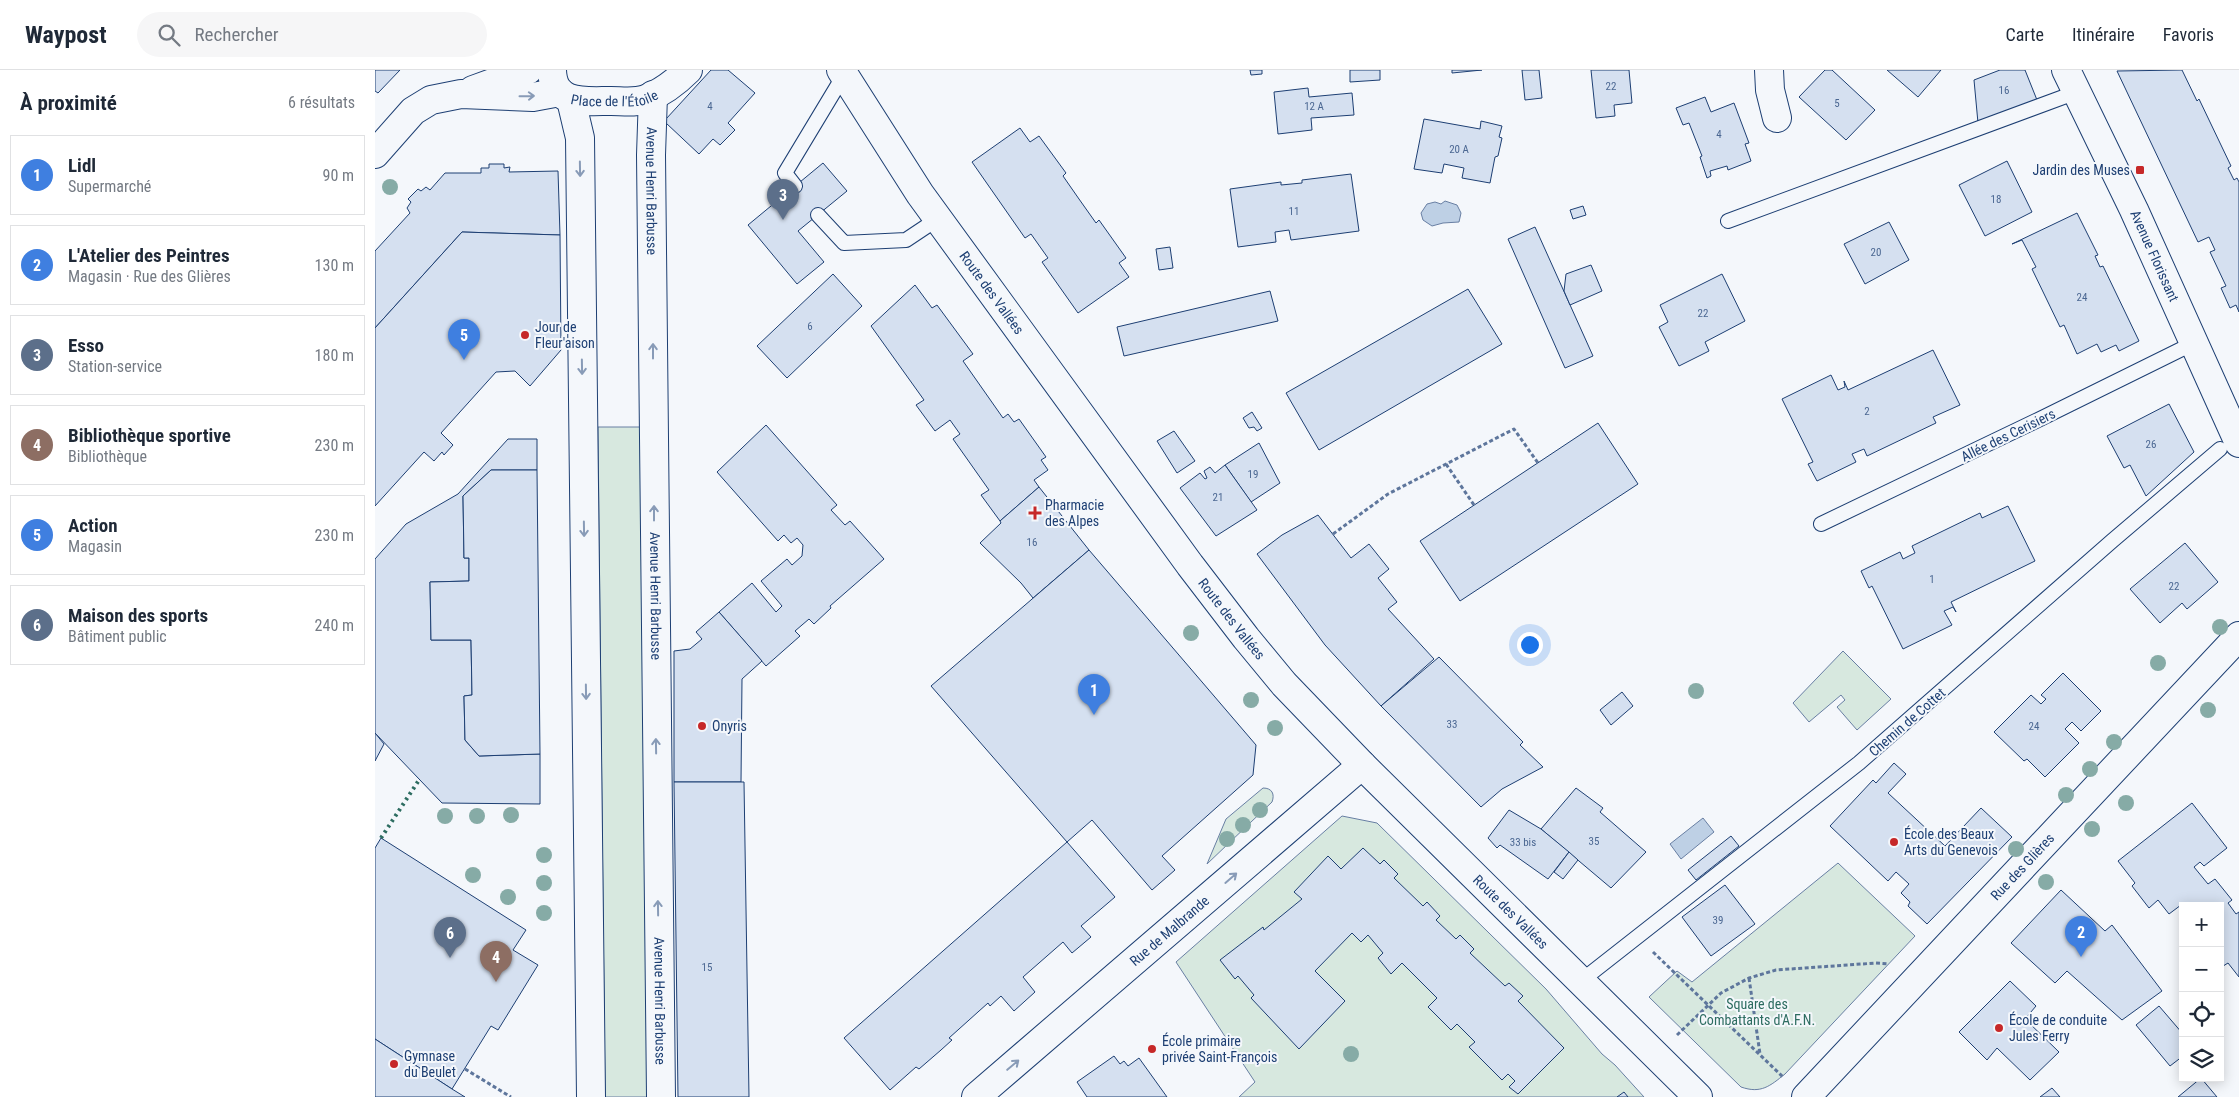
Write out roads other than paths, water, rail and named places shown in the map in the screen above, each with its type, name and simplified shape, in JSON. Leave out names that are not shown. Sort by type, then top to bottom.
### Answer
[{"type":"street","points":[[375,154],[419,106],[431,100],[461,94],[529,70]]},
{"type":"street","name":"Place de l'Étoile","points":[[461,94],[533,97],[561,87],[634,101],[653,95],[671,85],[688,70]]},
{"type":"street","points":[[1769,70],[1772,98],[1777,118]]},
{"type":"street","name":"Route des Vallées","points":[[841,72],[920,194],[1240,631],[1284,684],[1361,765],[1698,1097]]},
{"type":"street","name":"Avenue Florissant","points":[[2071,81],[2134,210],[2193,343],[2230,446]]},
{"type":"street","points":[[561,87],[580,138],[591,1097]]},
{"type":"street","name":"Avenue Henri Barbusse","points":[[653,95],[651,155],[661,1097]]},
{"type":"street","name":"Rue des Glières","points":[[1806,1097],[2239,636]]},
{"type":"street","name":"Rue de Malbrande","points":[[976,1097],[1361,765]]},
{"type":"lane","points":[[795,186],[785,173],[841,72]]},
{"type":"lane","points":[[1728,221],[2071,81]]},
{"type":"lane","points":[[818,215],[844,243],[907,240],[939,218]]},
{"type":"lane","name":"Allée des Cerisiers","points":[[1821,524],[2041,419],[2193,343]]},
{"type":"lane","name":"Chemin de Cottet","points":[[1581,981],[1859,764],[2112,540],[2230,446]]},
{"type":"water","points":[[1445,201],[1457,205],[1461,213],[1459,222],[1432,226],[1423,220],[1421,213],[1427,204],[1435,202],[1441,204]]},
{"type":"water","points":[[1703,818],[1714,832],[1681,859],[1670,844]]},
{"type":"place","name":"Jardin des Muses","points":[[2140,170]]},
{"type":"place","name":"Esso","points":[[783,220]]},
{"type":"place","name":"Jour de Fleur'aison","points":[[525,335]]},
{"type":"place","name":"Action","points":[[464,360]]},
{"type":"place","name":"Pharmacie des Alpes","points":[[1035,513]]},
{"type":"place","name":"Lidl","points":[[1094,715]]},
{"type":"place","name":"Onyris","points":[[702,726]]},
{"type":"place","name":"École des Beaux Arts du Genevois","points":[[1894,842]]},
{"type":"place","name":"L'Atelier des Peintres","points":[[2081,957]]},
{"type":"place","name":"Maison des sports","points":[[450,958]]},
{"type":"place","name":"Bibliothèque sportive","points":[[496,982]]},
{"type":"place","name":"École de conduite Jules Ferry","points":[[1999,1028]]},
{"type":"place","name":"École primaire privée Saint-François","points":[[1152,1049]]},
{"type":"place","name":"Gymnase du Beulet","points":[[394,1064]]},
{"type":"park label","name":"Square des Combattants d'A.F.N.","points":[[1757,1012]]}]
